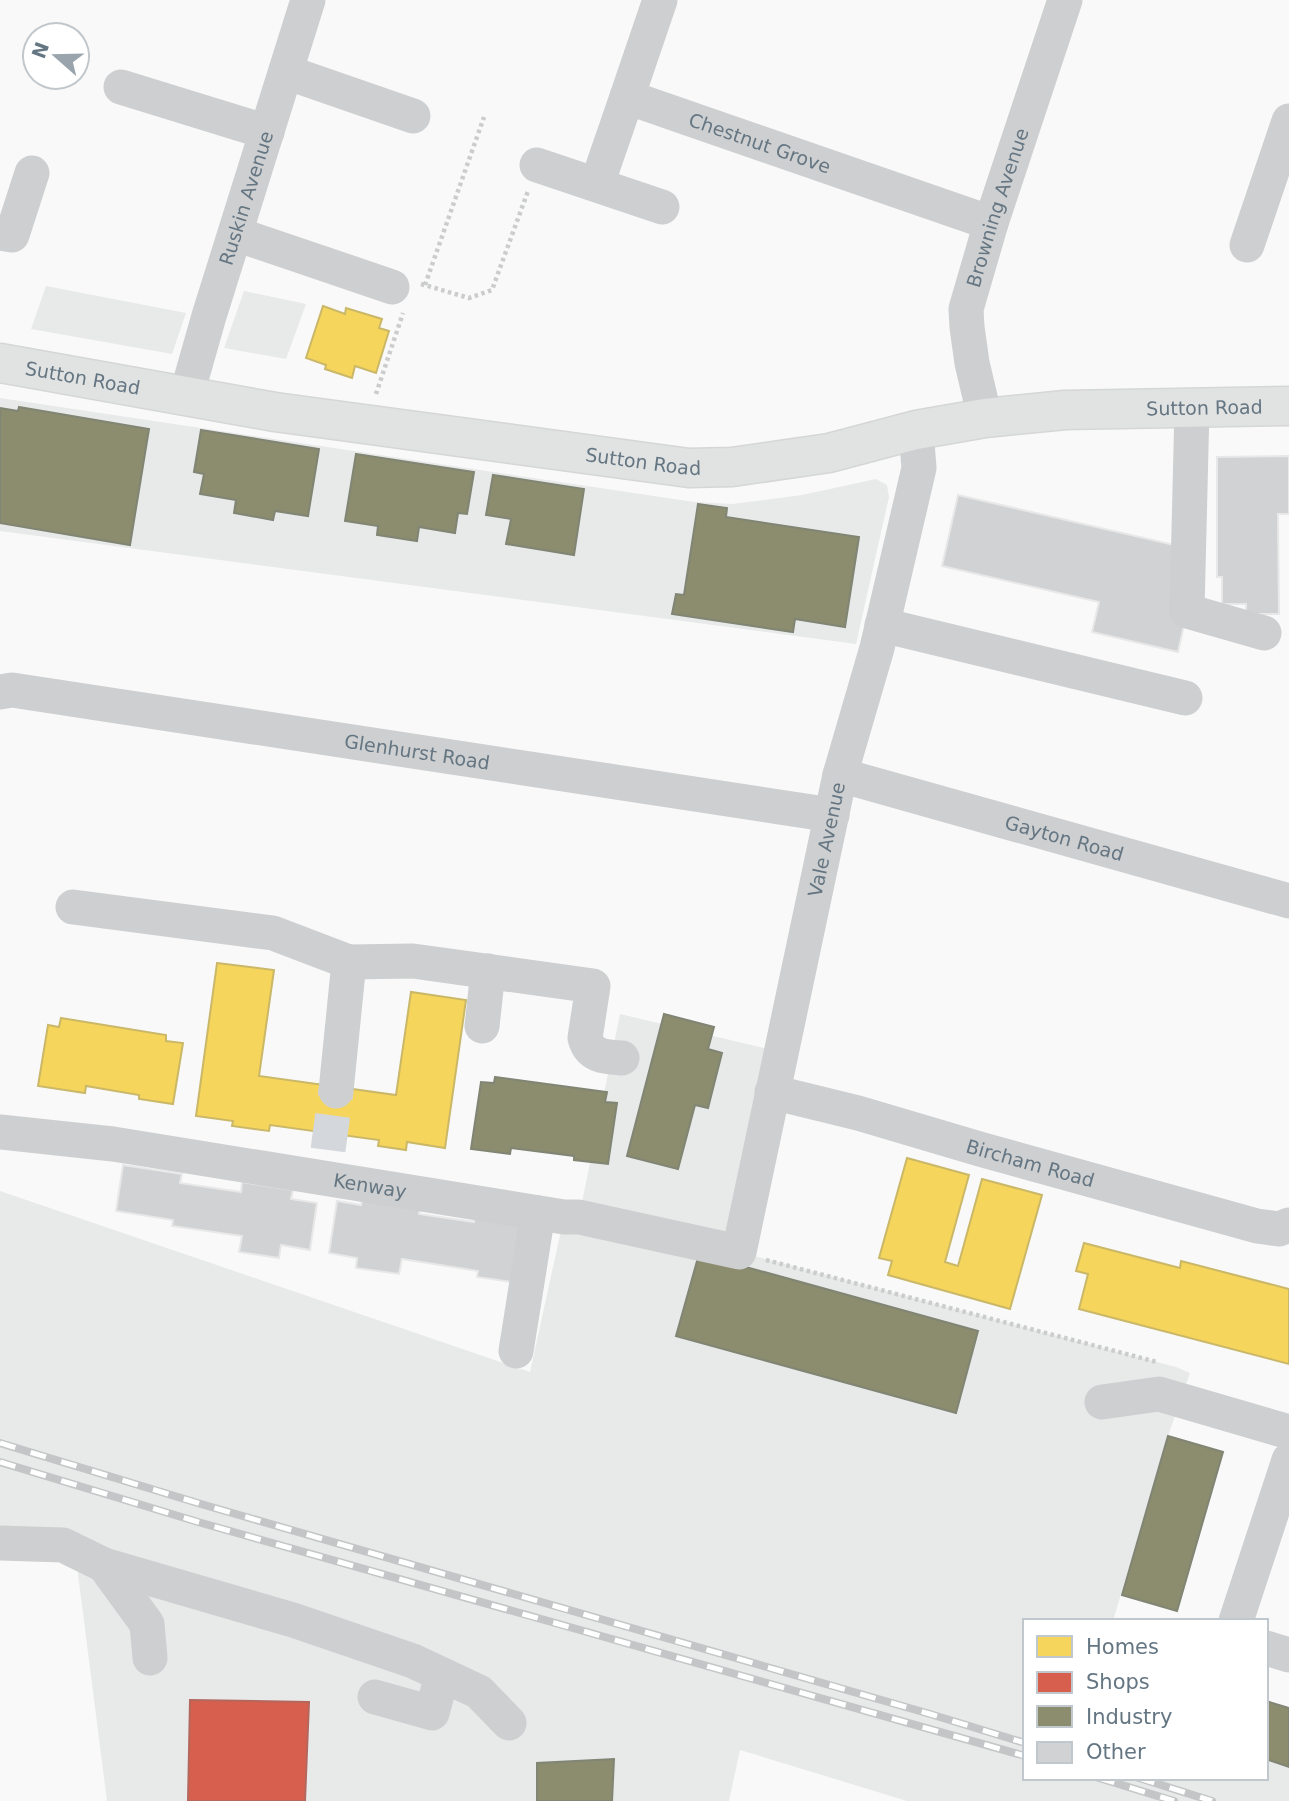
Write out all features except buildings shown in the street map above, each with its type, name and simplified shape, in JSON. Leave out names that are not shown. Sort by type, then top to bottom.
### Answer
[{"type":"main road","name":"Sutton Road","points":[[0,363],[186,397],[366,425],[690,468],[732,467],[829,453],[916,430],[985,418],[1065,410],[1289,406]]},
{"type":"street","name":"Ruskin Avenue","points":[[186,397],[308,0]]},
{"type":"street","points":[[597,184],[660,0]]},
{"type":"street","name":"Browning Avenue","points":[[985,418],[972,363],[966,309],[991,223],[1065,0]]},
{"type":"street","points":[[286,72],[412,116]]},
{"type":"street","points":[[121,87],[267,132]]},
{"type":"street","name":"Chestnut Grove","points":[[627,97],[991,223]]},
{"type":"street","points":[[1247,245],[1289,121]]},
{"type":"street","points":[[537,165],[662,207]]},
{"type":"street","points":[[0,233],[12,235],[32,173]]},
{"type":"street","points":[[236,234],[409,290]]},
{"type":"street","points":[[1192,408],[1187,611],[1264,633]]},
{"type":"street","name":"Vale Avenue","points":[[738,1252],[840,775],[877,648],[919,468],[916,430]]},
{"type":"street","points":[[882,625],[1185,698]]},
{"type":"street","name":"Glenhurst Road","points":[[0,692],[25,692],[832,815]]},
{"type":"street","name":"Gayton Road","points":[[840,775],[1289,901]]},
{"type":"street","points":[[73,907],[273,933],[349,962],[413,961],[593,986],[585,1038],[587,1046],[602,1056],[622,1058]]},
{"type":"street","points":[[336,1091],[349,962]]},
{"type":"street","points":[[482,1026],[488,971]]},
{"type":"street","name":"Bircham Road","points":[[772,1092],[858,1113],[1257,1226],[1279,1229],[1289,1225]]},
{"type":"street","name":"Kenway","points":[[0,1132],[327,1164],[538,1213],[579,1217],[738,1252]]},
{"type":"street","points":[[516,1351],[538,1213]]},
{"type":"street","points":[[1102,1402],[1159,1394],[1289,1432]]},
{"type":"street","points":[[1237,1619],[1289,1460]]},
{"type":"street","points":[[0,1543],[63,1545],[104,1565],[293,1620],[413,1661],[479,1692],[509,1723]]},
{"type":"street","points":[[104,1565],[147,1624],[150,1658]]},
{"type":"street","points":[[1268,1649],[1289,1655]]},
{"type":"street","points":[[375,1697],[432,1713],[442,1675]]},
{"type":"path","points":[[366,425],[409,290],[484,117]]},
{"type":"path","points":[[409,290],[469,298],[492,290],[537,165]]},
{"type":"path","points":[[738,1252],[1163,1364]]},
{"type":"shaded area","points":[[46,286],[186,313],[172,354],[31,329]]},
{"type":"shaded area","points":[[244,291],[306,304],[286,359],[224,348]]},
{"type":"shaded area","points":[[0,398],[694,502],[732,504],[802,495],[876,479],[887,485],[889,497],[856,644],[0,531]]},
{"type":"shaded area","points":[[620,1014],[781,1052],[739,1252],[1176,1367],[1190,1373],[1168,1436],[1114,1619],[1023,1619],[1023,1780],[1268,1780],[1268,1760],[1289,1767],[1289,1801],[907,1801],[740,1750],[729,1801],[107,1801],[75,1551],[0,1543],[0,1191],[530,1372],[564,1217],[579,1217]]},
{"type":"tunnel","points":[[328,1150],[336,1091]]},
{"type":"railway","points":[[0,1443],[1023,1742]]},
{"type":"railway","points":[[0,1462],[198,1522],[1023,1755]]},
{"type":"railway","points":[[1106,1780],[1174,1801]]},
{"type":"railway","points":[[1145,1780],[1212,1801]]}]
